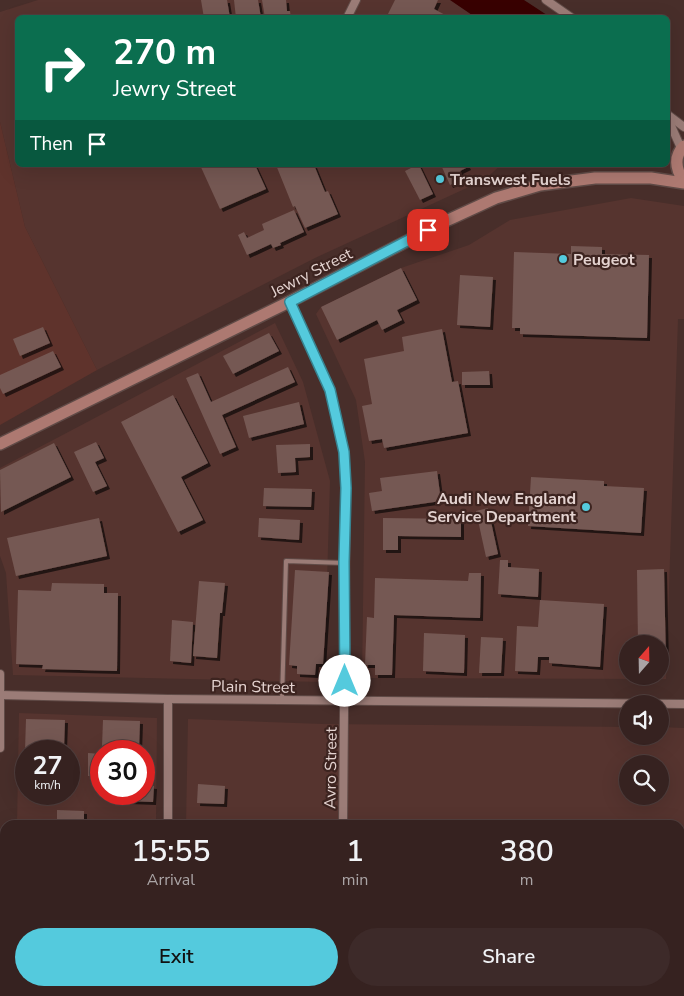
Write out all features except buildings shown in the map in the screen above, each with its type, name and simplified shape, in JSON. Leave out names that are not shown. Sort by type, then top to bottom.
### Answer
[{"type":"main road","points":[[683,147],[676,163],[678,173],[684,183]]},
{"type":"main road","name":"Jewry Street","points":[[651,178],[664,173],[676,163]]},
{"type":"main road","name":"Jewry Street","points":[[0,444],[290,302],[446,221],[496,198],[540,184],[595,178],[651,178],[684,183]]},
{"type":"street","points":[[348,15],[356,0]]},
{"type":"street","points":[[546,0],[568,15]]},
{"type":"street","points":[[670,118],[684,127]]},
{"type":"street","points":[[670,121],[683,147]]},
{"type":"street","name":"Avro Street","points":[[290,302],[330,390],[344,452],[346,488],[343,820]]},
{"type":"street","points":[[0,674],[0,748]]},
{"type":"street","name":"Plain Street","points":[[1,695],[168,699],[684,704]]},
{"type":"street","points":[[168,699],[168,820]]},
{"type":"lane","points":[[282,700],[286,561],[344,562]]},
{"type":"shaded area","points":[[38,0],[451,0],[472,15],[15,15],[15,167],[499,167],[484,180],[315,258],[97,370],[25,227],[0,122],[0,12]]},
{"type":"shaded area","points":[[450,0],[524,0],[547,15],[472,15]]},
{"type":"shaded area","points":[[0,122],[25,227],[97,370],[0,425]]},
{"type":"shaded area","points":[[631,198],[684,206],[684,319],[678,319],[667,635],[619,635],[619,679],[362,678],[365,462],[356,400],[316,314],[321,307],[401,268],[469,245],[510,220]]},
{"type":"shaded area","points":[[275,323],[303,382],[330,481],[324,682],[13,675],[6,573],[0,556],[0,468]]},
{"type":"shaded area","points":[[19,713],[157,718],[156,820],[17,820],[17,805],[80,805],[80,740],[19,740]]},
{"type":"shaded area","points":[[188,719],[323,724],[619,727],[619,745],[669,745],[669,727],[684,728],[684,820],[186,820]]},
{"type":"place","name":"Transwest Fuels","points":[[440,179]]},
{"type":"place","name":"Peugeot","points":[[563,259]]},
{"type":"place","name":"Audi New England Service Department","points":[[586,507]]},
{"type":"route","points":[[345,681],[344,562],[346,488],[344,452],[330,390],[290,302],[428,230]]}]
